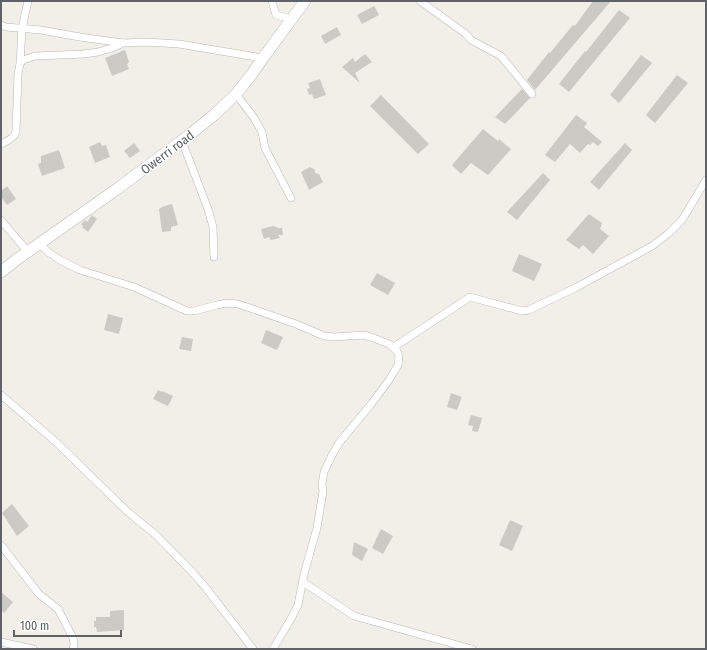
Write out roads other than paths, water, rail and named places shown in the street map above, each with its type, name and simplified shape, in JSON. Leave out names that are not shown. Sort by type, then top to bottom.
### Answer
[{"type":"main road","name":"Owerri road","points":[[1,272],[118,189],[214,115],[236,94],[252,74],[304,1]]},
{"type":"street","points":[[1,144],[11,139],[16,132],[18,74],[22,28],[28,1]]},
{"type":"street","points":[[272,1],[276,15],[291,18]]},
{"type":"street","points":[[420,1],[466,34],[471,40],[501,56],[532,94]]},
{"type":"street","points":[[1,25],[6,27],[41,30],[123,43],[146,42],[179,44],[263,58]]},
{"type":"street","points":[[20,64],[23,60],[35,56],[84,54],[112,48],[123,43]]},
{"type":"street","points":[[236,94],[254,118],[262,132],[265,148],[291,198]]},
{"type":"street","points":[[182,141],[208,208],[213,227],[214,257]]},
{"type":"street","points":[[394,347],[470,297],[522,311],[529,310],[577,287],[652,246],[668,234],[682,220],[706,180]]},
{"type":"street","points":[[1,220],[28,252]]},
{"type":"street","points":[[40,244],[48,252],[60,260],[80,270],[134,287],[187,311],[194,311],[227,303],[238,304],[296,324],[324,336],[334,337],[363,335],[382,340],[394,347],[397,351],[399,356],[398,365],[389,380],[339,443],[324,472],[322,485],[323,490],[317,528],[302,582],[298,605],[272,649]]},
{"type":"street","points":[[1,395],[56,442],[129,513],[156,535],[206,588],[253,649]]},
{"type":"street","points":[[1,545],[39,594],[58,609],[73,638],[73,649]]},
{"type":"street","points":[[302,582],[354,616],[472,649]]},
{"type":"street","points":[[1,642],[33,649]]}]
